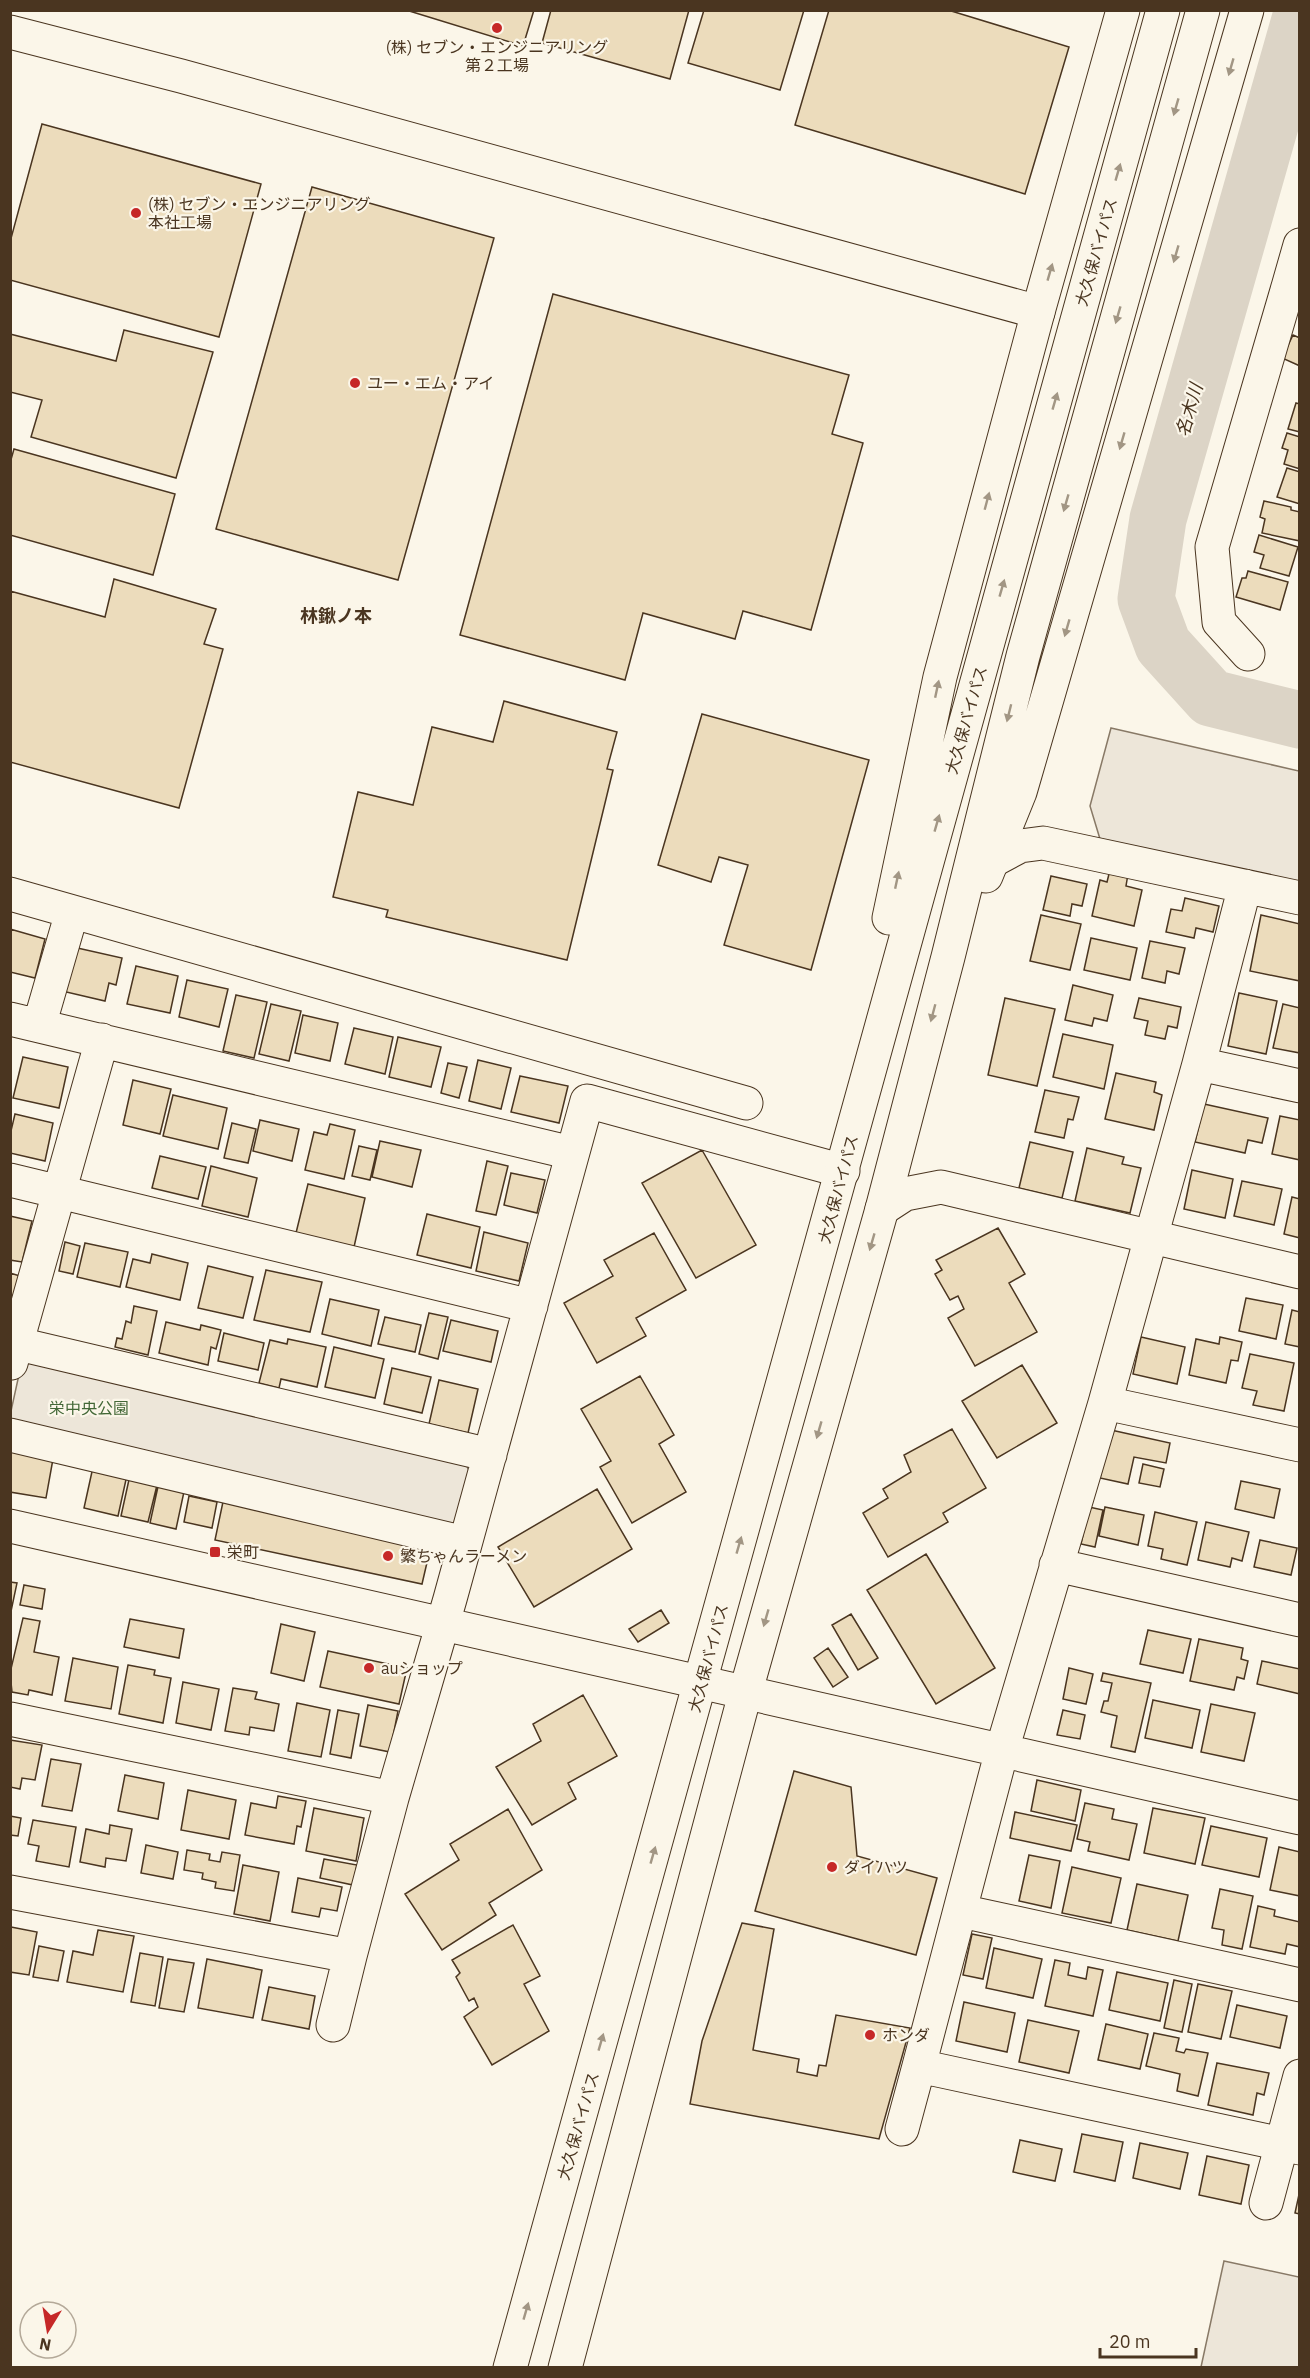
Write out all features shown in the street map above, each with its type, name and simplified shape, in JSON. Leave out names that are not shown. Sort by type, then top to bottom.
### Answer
[{"type":"main road","points":[[887,1001],[888,925],[940,677],[1038,312],[1123,10]]},
{"type":"main road","name":"大久保バイパス","points":[[510,2367],[1163,10]]},
{"type":"main road","points":[[565,2367],[745,1694],[882,1209],[1023,656],[1203,10]]},
{"type":"main road","points":[[948,957],[992,861],[1020,792],[1247,10]]},
{"type":"main road","points":[[10,32],[181,76],[1038,312]]},
{"type":"main road","points":[[1248,654],[1219,622],[1212,547],[1294,289],[1299,245]]},
{"type":"main road","points":[[992,861],[1020,846],[1043,843],[1299,898]]},
{"type":"main road","points":[[902,2129],[1002,1750],[1105,1403],[1199,1064],[1245,886]]},
{"type":"main road","points":[[10,894],[746,1103]]},
{"type":"main road","points":[[72,912],[25,1022],[572,1153]]},
{"type":"main road","points":[[102,1040],[61,1192],[13,1350],[490,1455]]},
{"type":"main road","points":[[1199,1064],[1299,1086]]},
{"type":"main road","points":[[333,2025],[392,1798],[443,1624],[587,1101],[843,1171]]},
{"type":"main road","points":[[10,1180],[531,1306]]},
{"type":"main road","points":[[882,1209],[905,1194],[941,1187],[1299,1272]]},
{"type":"main road","points":[[1105,1403],[1299,1445]]},
{"type":"main road","points":[[10,1435],[465,1543]]},
{"type":"main road","points":[[10,1526],[1299,1818]]},
{"type":"main road","points":[[1056,1565],[1299,1620]]},
{"type":"main road","points":[[10,1719],[392,1798]]},
{"type":"main road","points":[[10,1892],[351,1956]]},
{"type":"main road","points":[[961,1911],[1299,1985]]},
{"type":"main road","points":[[919,2066],[1290,2146]]},
{"type":"main road","points":[[1266,2203],[1290,2146],[1299,2076]]},
{"type":"green space","points":[[1111,728],[1299,771],[1299,884],[1100,839],[1090,806]]},
{"type":"green space","name":"栄中央公園","points":[[35,1358],[462,1458],[470,1472],[454,1530],[11,1427],[11,1411],[20,1370]]},
{"type":"green space","points":[[1224,2261],[1299,2277],[1299,2367],[1201,2367]]},
{"type":"building","name":"(株) セブン・エンジニアリング 第２工場","points":[[406,10],[534,10],[523,46]]},
{"type":"building","points":[[551,10],[689,10],[670,79],[542,43]]},
{"type":"building","points":[[704,10],[804,10],[780,90],[688,63]]},
{"type":"building","points":[[829,10],[948,10],[1069,47],[1025,194],[795,125]]},
{"type":"building","name":"(株) セブン・エンジニアリング 本社工場","points":[[42,124],[261,184],[219,337],[10,280],[10,242]]},
{"type":"building","name":"ユー・エム・アイ","points":[[312,187],[494,238],[398,580],[216,529]]},
{"type":"building","points":[[553,294],[849,375],[832,434],[863,443],[811,630],[743,611],[735,639],[643,613],[625,680],[460,635]]},
{"type":"building","points":[[124,330],[213,352],[176,478],[31,437],[42,400],[10,392],[10,334],[116,361]]},
{"type":"building","points":[[1293,335],[1300,338],[1300,366],[1282,358]]},
{"type":"building","points":[[1296,403],[1300,404],[1300,432],[1288,429]]},
{"type":"building","points":[[1287,433],[1300,437],[1300,469],[1284,464],[1288,450],[1282,448]]},
{"type":"building","points":[[14,449],[175,494],[153,575],[10,535],[10,463]]},
{"type":"building","points":[[1287,468],[1300,472],[1300,504],[1277,497]]},
{"type":"building","points":[[1264,501],[1291,507],[1291,510],[1300,512],[1300,541],[1262,533],[1265,519],[1260,517]]},
{"type":"building","points":[[1259,535],[1298,547],[1289,576],[1260,568],[1264,555],[1254,552]]},
{"type":"building","points":[[1248,571],[1288,582],[1280,610],[1236,597],[1242,578],[1246,578]]},
{"type":"building","points":[[114,579],[216,609],[204,644],[223,649],[179,808],[10,762],[10,591],[105,617]]},
{"type":"building","points":[[504,701],[617,732],[607,769],[613,770],[567,960],[386,917],[388,910],[333,897],[358,792],[413,805],[432,727],[493,742]]},
{"type":"building","points":[[702,714],[869,760],[811,970],[724,945],[748,865],[719,857],[711,882],[658,865]]},
{"type":"building","points":[[1110,870],[1128,874],[1126,886],[1142,890],[1134,926],[1092,916],[1100,880],[1107,882]]},
{"type":"building","points":[[1051,876],[1087,884],[1082,906],[1072,904],[1070,916],[1043,910]]},
{"type":"building","points":[[1185,898],[1219,906],[1213,932],[1196,928],[1194,938],[1166,932],[1171,909],[1182,911]]},
{"type":"building","points":[[1041,915],[1081,924],[1070,970],[1030,961]]},
{"type":"building","points":[[1261,915],[1300,924],[1300,981],[1250,971]]},
{"type":"building","points":[[10,929],[45,939],[35,978],[10,972]]},
{"type":"building","points":[[1091,938],[1137,948],[1130,980],[1084,970]]},
{"type":"building","points":[[1150,941],[1185,948],[1179,974],[1167,971],[1165,983],[1142,978]]},
{"type":"building","points":[[73,947],[122,958],[116,985],[109,983],[105,1001],[62,991]]},
{"type":"building","points":[[136,966],[178,976],[170,1013],[127,1004]]},
{"type":"building","points":[[187,980],[228,989],[219,1027],[179,1017]]},
{"type":"building","points":[[1073,985],[1113,995],[1107,1021],[1094,1018],[1092,1026],[1065,1020]]},
{"type":"building","points":[[1239,993],[1277,1001],[1266,1054],[1228,1046]]},
{"type":"building","points":[[236,995],[267,1002],[254,1058],[223,1051]]},
{"type":"building","points":[[1005,998],[1055,1009],[1037,1086],[988,1075]]},
{"type":"building","points":[[1139,998],[1181,1007],[1177,1028],[1168,1026],[1165,1039],[1145,1035],[1148,1021],[1134,1018]]},
{"type":"building","points":[[271,1004],[301,1011],[289,1061],[259,1054]]},
{"type":"building","points":[[1283,1004],[1300,1008],[1300,1053],[1273,1048]]},
{"type":"building","points":[[303,1015],[338,1023],[330,1061],[295,1053]]},
{"type":"building","points":[[354,1028],[393,1037],[385,1074],[345,1064]]},
{"type":"building","points":[[1063,1034],[1113,1045],[1104,1089],[1053,1077]]},
{"type":"building","points":[[398,1037],[441,1047],[431,1087],[389,1077]]},
{"type":"building","points":[[23,1057],[68,1067],[59,1108],[13,1098]]},
{"type":"building","points":[[478,1060],[511,1068],[501,1109],[469,1101]]},
{"type":"building","points":[[448,1063],[467,1067],[459,1098],[441,1093]]},
{"type":"building","points":[[1116,1073],[1156,1082],[1154,1092],[1162,1095],[1154,1130],[1105,1119]]},
{"type":"building","points":[[520,1076],[568,1086],[559,1123],[511,1112]]},
{"type":"building","points":[[133,1080],[171,1089],[160,1134],[123,1125]]},
{"type":"building","points":[[1045,1090],[1079,1097],[1073,1120],[1068,1119],[1064,1138],[1035,1132]]},
{"type":"building","points":[[173,1095],[227,1108],[218,1149],[163,1136]]},
{"type":"building","points":[[1204,1104],[1268,1118],[1262,1143],[1248,1140],[1245,1153],[1195,1142]]},
{"type":"building","points":[[15,1114],[53,1123],[45,1161],[10,1153],[10,1135]]},
{"type":"building","points":[[1280,1116],[1300,1120],[1300,1160],[1272,1154]]},
{"type":"building","points":[[260,1120],[299,1129],[292,1161],[253,1151]]},
{"type":"building","points":[[232,1123],[256,1129],[248,1163],[224,1158]]},
{"type":"building","points":[[330,1124],[355,1130],[344,1179],[305,1170],[314,1132],[327,1135]]},
{"type":"building","points":[[380,1141],[421,1150],[412,1187],[372,1177]]},
{"type":"building","points":[[1030,1142],[1073,1152],[1062,1198],[1019,1188]]},
{"type":"building","points":[[359,1146],[377,1150],[370,1180],[352,1176]]},
{"type":"building","points":[[1087,1148],[1124,1157],[1122,1164],[1141,1168],[1130,1213],[1075,1201]]},
{"type":"building","points":[[702,1150],[756,1245],[696,1278],[642,1183]]},
{"type":"building","points":[[160,1156],[206,1167],[198,1199],[152,1188]]},
{"type":"building","points":[[487,1161],[508,1166],[496,1215],[476,1211]]},
{"type":"building","points":[[211,1166],[257,1178],[248,1217],[202,1206]]},
{"type":"building","points":[[1192,1170],[1233,1179],[1225,1218],[1184,1209]]},
{"type":"building","points":[[511,1173],[545,1180],[537,1213],[504,1205]]},
{"type":"building","points":[[1242,1181],[1282,1189],[1274,1225],[1234,1216]]},
{"type":"building","points":[[308,1184],[365,1198],[354,1247],[296,1233]]},
{"type":"building","points":[[1292,1197],[1300,1199],[1300,1238],[1284,1234]]},
{"type":"building","points":[[427,1214],[480,1227],[471,1268],[417,1255]]},
{"type":"building","points":[[10,1216],[32,1221],[22,1262],[10,1260]]},
{"type":"building","points":[[998,1228],[1025,1274],[1009,1283],[1037,1332],[975,1366],[948,1318],[964,1309],[958,1296],[950,1300],[935,1274],[942,1270],[936,1260]]},
{"type":"building","points":[[484,1232],[528,1243],[519,1281],[476,1271]]},
{"type":"building","points":[[654,1233],[686,1290],[636,1318],[646,1336],[597,1363],[564,1303],[613,1276],[604,1260]]},
{"type":"building","points":[[65,1242],[80,1246],[73,1274],[59,1271]]},
{"type":"building","points":[[85,1243],[128,1252],[120,1287],[77,1277]]},
{"type":"building","points":[[152,1254],[188,1263],[180,1300],[126,1287],[133,1259],[150,1263]]},
{"type":"building","points":[[208,1266],[253,1277],[243,1318],[198,1308]]},
{"type":"building","points":[[266,1270],[322,1282],[310,1332],[254,1320]]},
{"type":"building","points":[[10,1273],[20,1276],[10,1315]]},
{"type":"building","points":[[1246,1298],[1283,1305],[1276,1339],[1239,1331]]},
{"type":"building","points":[[330,1299],[379,1310],[371,1346],[322,1334]]},
{"type":"building","points":[[134,1306],[157,1311],[148,1355],[115,1347],[117,1338],[122,1339],[126,1321],[131,1323]]},
{"type":"building","points":[[1292,1310],[1300,1312],[1300,1347],[1285,1344]]},
{"type":"building","points":[[429,1313],[448,1317],[438,1359],[419,1354]]},
{"type":"building","points":[[385,1317],[421,1325],[415,1352],[378,1344]]},
{"type":"building","points":[[451,1320],[498,1331],[491,1362],[443,1351]]},
{"type":"building","points":[[166,1322],[200,1330],[201,1325],[221,1330],[216,1349],[211,1347],[208,1365],[159,1353]]},
{"type":"building","points":[[224,1333],[264,1343],[258,1370],[218,1361]]},
{"type":"building","points":[[1141,1337],[1185,1347],[1177,1384],[1133,1374]]},
{"type":"building","points":[[1220,1337],[1242,1342],[1238,1361],[1231,1360],[1226,1383],[1189,1375],[1196,1339],[1219,1344]]},
{"type":"building","points":[[288,1339],[326,1347],[317,1387],[281,1379],[279,1388],[259,1383],[270,1340],[287,1344]]},
{"type":"building","points":[[334,1347],[384,1359],[375,1398],[325,1387]]},
{"type":"building","points":[[1250,1354],[1294,1363],[1284,1411],[1253,1405],[1257,1391],[1242,1388]]},
{"type":"building","points":[[1022,1365],[1057,1423],[997,1458],[962,1401]]},
{"type":"building","points":[[392,1368],[431,1377],[422,1413],[384,1404]]},
{"type":"building","points":[[640,1376],[674,1435],[659,1444],[686,1492],[632,1523],[600,1467],[611,1461],[581,1409]]},
{"type":"building","points":[[439,1380],[478,1389],[468,1433],[429,1424]]},
{"type":"building","points":[[952,1429],[986,1488],[943,1513],[948,1522],[888,1557],[863,1513],[888,1498],[883,1489],[911,1472],[904,1455]]},
{"type":"building","points":[[1111,1430],[1170,1443],[1166,1463],[1134,1457],[1128,1484],[1100,1478]]},
{"type":"building","points":[[11,1451],[53,1459],[46,1498],[10,1492]]},
{"type":"building","points":[[1143,1464],[1164,1469],[1160,1487],[1139,1483]]},
{"type":"building","points":[[93,1467],[127,1475],[118,1516],[84,1508]]},
{"type":"building","points":[[130,1475],[158,1481],[148,1522],[121,1516]]},
{"type":"building","points":[[1241,1481],[1280,1489],[1274,1518],[1235,1509]]},
{"type":"building","points":[[159,1482],[185,1487],[176,1529],[150,1523]]},
{"type":"building","points":[[597,1489],[632,1549],[534,1607],[498,1547]]},
{"type":"building","points":[[189,1496],[217,1502],[212,1528],[184,1522]]},
{"type":"building","points":[[224,1497],[432,1541],[422,1584],[215,1540]]},
{"type":"building","points":[[1089,1507],[1103,1510],[1095,1547],[1081,1544]]},
{"type":"building","points":[[1105,1507],[1144,1515],[1138,1545],[1099,1536]]},
{"type":"building","points":[[1155,1512],[1197,1522],[1187,1565],[1161,1559],[1163,1549],[1148,1546]]},
{"type":"building","points":[[1206,1522],[1249,1532],[1242,1561],[1232,1558],[1230,1567],[1198,1560]]},
{"type":"building","points":[[1260,1540],[1297,1548],[1291,1575],[1254,1567]]},
{"type":"building","points":[[926,1554],[995,1668],[936,1704],[867,1590]]},
{"type":"building","points":[[10,1582],[17,1583],[10,1616]]},
{"type":"building","points":[[24,1585],[45,1589],[42,1609],[20,1605]]},
{"type":"building","points":[[661,1610],[669,1623],[638,1642],[629,1629]]},
{"type":"building","points":[[851,1614],[878,1658],[858,1670],[832,1625]]},
{"type":"building","points":[[23,1618],[40,1621],[34,1652],[59,1657],[52,1695],[29,1690],[28,1695],[12,1692],[10,1673]]},
{"type":"building","points":[[130,1619],[184,1629],[179,1658],[124,1647]]},
{"type":"building","points":[[281,1624],[315,1632],[304,1681],[271,1673]]},
{"type":"building","points":[[1148,1630],[1191,1639],[1183,1673],[1140,1664]]},
{"type":"building","points":[[1199,1639],[1243,1648],[1241,1659],[1248,1661],[1244,1679],[1237,1677],[1234,1690],[1190,1681]]},
{"type":"building","points":[[828,1648],[848,1677],[833,1687],[814,1658]]},
{"type":"building","points":[[328,1651],[407,1668],[399,1704],[320,1687]]},
{"type":"building","points":[[73,1658],[118,1667],[111,1709],[65,1701]]},
{"type":"building","points":[[1262,1661],[1300,1669],[1300,1694],[1257,1684]]},
{"type":"building","points":[[128,1665],[155,1670],[154,1675],[171,1678],[163,1723],[119,1714]]},
{"type":"building","points":[[1069,1668],[1093,1674],[1086,1704],[1063,1699]]},
{"type":"building","points":[[1103,1673],[1151,1683],[1135,1752],[1111,1747],[1117,1716],[1101,1712],[1104,1701],[1108,1701],[1112,1683],[1101,1681]]},
{"type":"building","points":[[183,1682],[219,1689],[211,1730],[176,1723]]},
{"type":"building","points":[[233,1688],[257,1692],[255,1699],[279,1704],[274,1731],[250,1727],[249,1735],[225,1731]]},
{"type":"building","points":[[583,1695],[617,1756],[568,1783],[576,1799],[532,1825],[496,1767],[541,1741],[533,1724]]},
{"type":"building","points":[[1153,1700],[1200,1710],[1192,1748],[1145,1738]]},
{"type":"building","points":[[297,1703],[330,1710],[321,1757],[288,1751]]},
{"type":"building","points":[[1211,1704],[1255,1713],[1244,1761],[1201,1752]]},
{"type":"building","points":[[368,1705],[398,1711],[390,1752],[360,1746]]},
{"type":"building","points":[[338,1710],[359,1714],[351,1758],[330,1754]]},
{"type":"building","points":[[1063,1710],[1085,1715],[1080,1739],[1057,1735]]},
{"type":"building","points":[[10,1740],[42,1745],[35,1780],[22,1778],[20,1789],[10,1787]]},
{"type":"building","points":[[51,1759],[81,1764],[72,1811],[42,1806]]},
{"type":"building","name":"ダイハツ","points":[[794,1771],[851,1787],[857,1856],[937,1878],[916,1955],[755,1911]]},
{"type":"building","points":[[125,1775],[164,1783],[158,1819],[118,1811]]},
{"type":"building","points":[[1037,1780],[1081,1790],[1075,1821],[1031,1811]]},
{"type":"building","points":[[188,1790],[236,1800],[229,1839],[181,1830]]},
{"type":"building","points":[[278,1796],[306,1801],[301,1827],[297,1826],[294,1844],[245,1835],[251,1803],[276,1808]]},
{"type":"building","points":[[1085,1803],[1114,1809],[1112,1819],[1137,1824],[1129,1860],[1088,1851],[1090,1842],[1077,1839]]},
{"type":"building","points":[[314,1808],[364,1818],[356,1861],[306,1851]]},
{"type":"building","points":[[1153,1808],[1205,1818],[1195,1864],[1144,1853]]},
{"type":"building","points":[[508,1809],[542,1870],[489,1903],[496,1915],[442,1950],[405,1894],[459,1860],[450,1844]]},
{"type":"building","points":[[1015,1812],[1077,1825],[1071,1851],[1010,1838]]},
{"type":"building","points":[[10,1816],[21,1818],[18,1836],[10,1835]]},
{"type":"building","points":[[33,1820],[76,1827],[69,1867],[36,1861],[39,1846],[28,1844]]},
{"type":"building","points":[[110,1825],[132,1829],[126,1861],[106,1858],[105,1867],[80,1862],[86,1829],[109,1834]]},
{"type":"building","points":[[1211,1826],[1267,1838],[1259,1877],[1202,1865]]},
{"type":"building","points":[[146,1845],[178,1852],[173,1879],[141,1873]]},
{"type":"building","points":[[1279,1847],[1300,1852],[1300,1896],[1270,1890]]},
{"type":"building","points":[[187,1850],[210,1854],[209,1860],[220,1862],[222,1852],[240,1855],[234,1891],[215,1888],[216,1882],[202,1879],[203,1873],[184,1870]]},
{"type":"building","points":[[1029,1855],[1060,1861],[1051,1908],[1019,1901]]},
{"type":"building","points":[[324,1859],[357,1865],[353,1885],[320,1878]]},
{"type":"building","points":[[243,1865],[279,1872],[270,1921],[234,1914]]},
{"type":"building","points":[[1072,1867],[1121,1878],[1111,1923],[1062,1913]]},
{"type":"building","points":[[298,1878],[342,1887],[337,1911],[321,1908],[319,1917],[292,1912]]},
{"type":"building","points":[[1137,1884],[1188,1895],[1178,1941],[1127,1930]]},
{"type":"building","points":[[1220,1889],[1253,1896],[1242,1949],[1222,1945],[1224,1930],[1212,1928]]},
{"type":"building","points":[[1258,1906],[1275,1910],[1274,1916],[1300,1922],[1300,1947],[1287,1944],[1285,1954],[1250,1947]]},
{"type":"building","name":"ホンダ","points":[[742,1923],[774,1929],[753,2050],[799,2059],[797,2072],[817,2076],[819,2065],[826,2066],[836,2015],[910,2028],[879,2139],[690,2104],[702,2041]]},
{"type":"building","points":[[513,1925],[540,1976],[524,1984],[549,2031],[492,2065],[464,2017],[478,2007],[474,1998],[469,2001],[456,1977],[460,1973],[452,1960]]},
{"type":"building","points":[[11,1927],[37,1932],[29,1975],[10,1972]]},
{"type":"building","points":[[98,1930],[134,1936],[123,1992],[67,1982],[73,1951],[93,1955]]},
{"type":"building","points":[[972,1934],[992,1938],[983,1979],[963,1975]]},
{"type":"building","points":[[39,1946],[64,1951],[58,1981],[33,1977]]},
{"type":"building","points":[[994,1948],[1042,1959],[1033,1998],[986,1988]]},
{"type":"building","points":[[140,1953],[163,1957],[155,2006],[131,2002]]},
{"type":"building","points":[[168,1959],[194,1963],[184,2012],[159,2008]]},
{"type":"building","points":[[207,1959],[262,1970],[253,2018],[198,2008]]},
{"type":"building","points":[[1055,1960],[1070,1963],[1068,1975],[1086,1979],[1088,1967],[1103,1970],[1093,2016],[1045,2006]]},
{"type":"building","points":[[1117,1972],[1168,1983],[1160,2021],[1109,2010]]},
{"type":"building","points":[[1174,1980],[1192,1984],[1182,2032],[1164,2028]]},
{"type":"building","points":[[1198,1984],[1232,1991],[1221,2039],[1188,2032]]},
{"type":"building","points":[[269,1987],[315,1996],[309,2029],[262,2020]]},
{"type":"building","points":[[964,2002],[1015,2013],[1007,2052],[956,2041]]},
{"type":"building","points":[[1237,2005],[1287,2016],[1280,2048],[1230,2037]]},
{"type":"building","points":[[1028,2020],[1079,2031],[1069,2073],[1019,2062]]},
{"type":"building","points":[[1106,2024],[1148,2034],[1140,2069],[1098,2060]]},
{"type":"building","points":[[1154,2033],[1179,2038],[1176,2051],[1184,2053],[1186,2049],[1208,2053],[1198,2096],[1177,2091],[1180,2074],[1146,2066]]},
{"type":"building","points":[[1217,2063],[1269,2073],[1264,2095],[1257,2093],[1253,2115],[1208,2105]]},
{"type":"building","points":[[1082,2134],[1123,2142],[1115,2181],[1074,2172]]},
{"type":"building","points":[[1020,2140],[1062,2149],[1055,2181],[1013,2172]]},
{"type":"building","points":[[1140,2143],[1188,2153],[1180,2189],[1133,2178]]},
{"type":"building","points":[[1207,2156],[1249,2165],[1241,2204],[1199,2195]]},
{"type":"building","points":[[1300,2190],[1300,2214],[1295,2213]]},
{"type":"waterway","name":"名木川","points":[[1300,20],[1158,519],[1146,599],[1163,645],[1211,698],[1300,720]]},
{"type":"place","name":"(株) セブン・エンジニアリング 第２工場","points":[[497,28]]},
{"type":"place","name":"(株) セブン・エンジニアリング 本社工場","points":[[136,213]]},
{"type":"place","name":"ユー・エム・アイ","points":[[355,383]]},
{"type":"place","name":"栄町","points":[[215,1552]]},
{"type":"place","name":"繁ちゃんラーメン","points":[[388,1556]]},
{"type":"place","name":"auショップ","points":[[369,1668]]},
{"type":"place","name":"ダイハツ","points":[[832,1867]]},
{"type":"place","name":"ホンダ","points":[[870,2035]]},
{"type":"district","name":"林鍬ノ本","points":[[336,615]]}]
